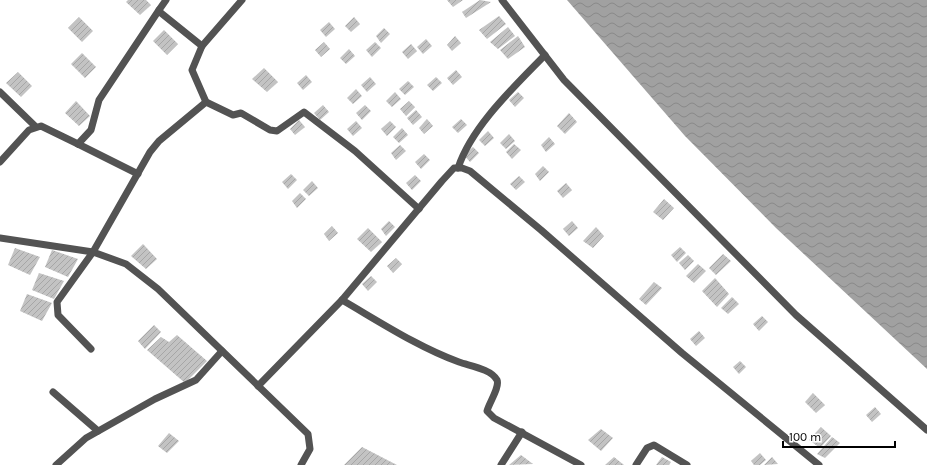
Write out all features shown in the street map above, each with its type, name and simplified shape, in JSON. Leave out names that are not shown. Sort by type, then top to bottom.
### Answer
[{"type":"street","points":[[78,144],[91,130],[99,100],[166,0]]},
{"type":"street","points":[[242,0],[202,46],[192,70],[206,102],[233,115],[241,113],[270,130],[277,131],[304,112],[354,151],[420,209]]},
{"type":"street","points":[[502,0],[564,80],[796,315],[927,430]]},
{"type":"street","points":[[159,10],[202,46]]},
{"type":"street","points":[[458,168],[464,152],[474,137],[545,55]]},
{"type":"street","points":[[0,92],[35,126]]},
{"type":"street","points":[[91,349],[58,315],[56,309],[57,302],[93,252],[150,152],[159,141],[206,102]]},
{"type":"street","points":[[0,162],[29,130],[35,126],[41,126],[138,174]]},
{"type":"street","points":[[258,386],[342,300],[442,181],[454,168],[458,168],[470,171],[682,353],[819,465]]},
{"type":"street","points":[[0,238],[93,252],[126,264],[158,289],[308,434],[310,449],[301,465]]},
{"type":"street","points":[[342,300],[416,342],[449,358],[491,374],[497,381],[498,388],[490,401],[487,411],[494,418],[581,465]]},
{"type":"street","points":[[56,465],[80,442],[98,430],[155,399],[191,384],[222,351]]},
{"type":"street","points":[[53,392],[98,430]]},
{"type":"street","points":[[501,465],[522,432]]},
{"type":"street","points":[[636,465],[647,448],[654,445],[687,465]]},
{"type":"water","points":[[567,0],[927,0],[927,369],[776,228],[685,136]]},
{"type":"building","points":[[128,0],[146,0],[151,5],[140,15],[126,2]]},
{"type":"building","points":[[447,0],[463,0],[453,7]]},
{"type":"building","points":[[480,0],[491,2],[466,18],[462,12]]},
{"type":"building","points":[[499,16],[506,24],[487,39],[479,30]]},
{"type":"building","points":[[79,17],[93,31],[82,42],[68,28]]},
{"type":"building","points":[[354,17],[360,24],[351,32],[345,26]]},
{"type":"building","points":[[329,22],[335,29],[326,37],[320,30]]},
{"type":"building","points":[[508,27],[515,36],[498,49],[490,42]]},
{"type":"building","points":[[384,28],[390,34],[381,43],[376,36]]},
{"type":"building","points":[[164,30],[178,44],[167,55],[153,41]]},
{"type":"building","points":[[455,36],[461,43],[452,51],[447,45]]},
{"type":"building","points":[[518,36],[525,47],[508,59],[500,50]]},
{"type":"building","points":[[426,39],[432,46],[423,54],[417,47]]},
{"type":"building","points":[[324,42],[330,49],[321,57],[315,50]]},
{"type":"building","points":[[375,42],[381,48],[372,57],[366,50]]},
{"type":"building","points":[[411,44],[417,51],[408,59],[402,52]]},
{"type":"building","points":[[349,49],[355,56],[346,64],[340,58]]},
{"type":"building","points":[[82,53],[96,67],[85,78],[71,64]]},
{"type":"building","points":[[264,68],[278,82],[267,92],[252,79]]},
{"type":"building","points":[[456,70],[462,77],[453,85],[447,78]]},
{"type":"building","points":[[18,72],[32,86],[21,97],[6,83]]},
{"type":"building","points":[[306,75],[312,82],[303,90],[297,83]]},
{"type":"building","points":[[370,77],[376,84],[367,92],[361,85]]},
{"type":"building","points":[[436,77],[442,83],[433,91],[427,85]]},
{"type":"building","points":[[408,81],[414,87],[405,95],[399,89]]},
{"type":"building","points":[[356,89],[362,96],[353,104],[347,98]]},
{"type":"building","points":[[395,92],[401,99],[392,107],[386,101]]},
{"type":"building","points":[[518,92],[524,98],[515,107],[509,100]]},
{"type":"building","points":[[76,101],[90,116],[79,126],[65,113]]},
{"type":"building","points":[[409,101],[415,107],[406,116],[400,109]]},
{"type":"building","points":[[323,105],[329,112],[320,120],[314,113]]},
{"type":"building","points":[[365,105],[371,111],[362,120],[356,113]]},
{"type":"building","points":[[416,110],[422,117],[413,125],[407,118]]},
{"type":"building","points":[[569,113],[577,122],[565,134],[557,126]]},
{"type":"building","points":[[427,119],[433,126],[424,134],[419,128]]},
{"type":"building","points":[[461,119],[467,125],[458,133],[452,127]]},
{"type":"building","points":[[299,120],[305,127],[295,135],[290,129]]},
{"type":"building","points":[[356,121],[362,128],[353,136],[347,129]]},
{"type":"building","points":[[390,121],[396,127],[387,136],[381,129]]},
{"type":"building","points":[[402,128],[408,135],[399,143],[393,137]]},
{"type":"building","points":[[488,131],[494,138],[485,146],[479,140]]},
{"type":"building","points":[[509,134],[515,141],[506,149],[500,143]]},
{"type":"building","points":[[549,137],[555,144],[546,152],[541,145]]},
{"type":"building","points":[[514,144],[521,150],[512,159],[506,152]]},
{"type":"building","points":[[400,145],[406,151],[396,160],[391,153]]},
{"type":"building","points":[[473,147],[479,153],[470,162],[464,155]]},
{"type":"building","points":[[424,154],[430,160],[421,169],[415,162]]},
{"type":"building","points":[[543,166],[549,172],[540,181],[535,174]]},
{"type":"building","points":[[291,174],[297,180],[288,189],[282,182]]},
{"type":"building","points":[[415,175],[421,181],[412,190],[406,183]]},
{"type":"building","points":[[519,176],[525,182],[516,190],[510,184]]},
{"type":"building","points":[[312,181],[318,188],[309,196],[303,190]]},
{"type":"building","points":[[566,183],[572,190],[563,198],[557,191]]},
{"type":"building","points":[[300,193],[306,199],[297,208],[292,201]]},
{"type":"building","points":[[664,199],[674,208],[663,220],[653,212]]},
{"type":"building","points":[[389,221],[395,227],[386,236],[381,229]]},
{"type":"building","points":[[572,221],[578,228],[569,236],[563,229]]},
{"type":"building","points":[[332,226],[338,233],[329,241],[324,234]]},
{"type":"building","points":[[596,227],[604,236],[593,248],[583,241]]},
{"type":"building","points":[[368,228],[382,242],[371,252],[357,239]]},
{"type":"building","points":[[143,244],[157,259],[146,269],[131,256]]},
{"type":"building","points":[[680,247],[686,253],[677,262],[671,255]]},
{"type":"building","points":[[15,248],[40,257],[30,275],[8,265]]},
{"type":"building","points":[[52,250],[78,259],[68,277],[45,267]]},
{"type":"building","points":[[723,254],[731,261],[716,275],[709,268]]},
{"type":"building","points":[[688,255],[694,261],[685,270],[679,263]]},
{"type":"building","points":[[396,258],[402,264],[393,273],[387,266]]},
{"type":"building","points":[[698,264],[706,271],[694,283],[686,276]]},
{"type":"building","points":[[39,273],[64,281],[54,299],[32,290]]},
{"type":"building","points":[[371,276],[377,282],[368,291],[362,284]]},
{"type":"building","points":[[715,278],[729,294],[717,307],[702,291]]},
{"type":"building","points":[[654,282],[662,288],[646,305],[639,299]]},
{"type":"building","points":[[27,294],[52,303],[42,321],[20,311]]},
{"type":"building","points":[[732,297],[739,304],[728,314],[721,308]]},
{"type":"building","points":[[762,316],[768,322],[759,331],[753,324]]},
{"type":"building","points":[[154,325],[161,332],[145,349],[138,341]]},
{"type":"building","points":[[699,331],[705,338],[696,346],[690,339]]},
{"type":"building","points":[[177,335],[207,361],[185,383],[147,350],[161,337],[169,342]]},
{"type":"building","points":[[740,361],[746,367],[739,374],[733,367]]},
{"type":"building","points":[[813,393],[825,405],[816,413],[805,402]]},
{"type":"building","points":[[875,407],[881,414],[872,422],[866,415]]},
{"type":"building","points":[[821,427],[831,436],[820,448],[809,440]]},
{"type":"building","points":[[601,429],[613,438],[601,451],[588,440]]},
{"type":"building","points":[[169,433],[179,441],[167,453],[158,446]]},
{"type":"building","points":[[832,437],[840,443],[825,458],[817,454]]},
{"type":"building","points":[[362,447],[397,465],[344,465]]},
{"type":"building","points":[[760,453],[766,460],[760,465],[754,465],[751,461]]},
{"type":"building","points":[[521,455],[533,464],[509,465]]},
{"type":"building","points":[[614,457],[624,465],[605,465]]},
{"type":"building","points":[[662,457],[671,462],[669,465],[656,465]]},
{"type":"building","points":[[772,457],[778,464],[764,465]]}]
